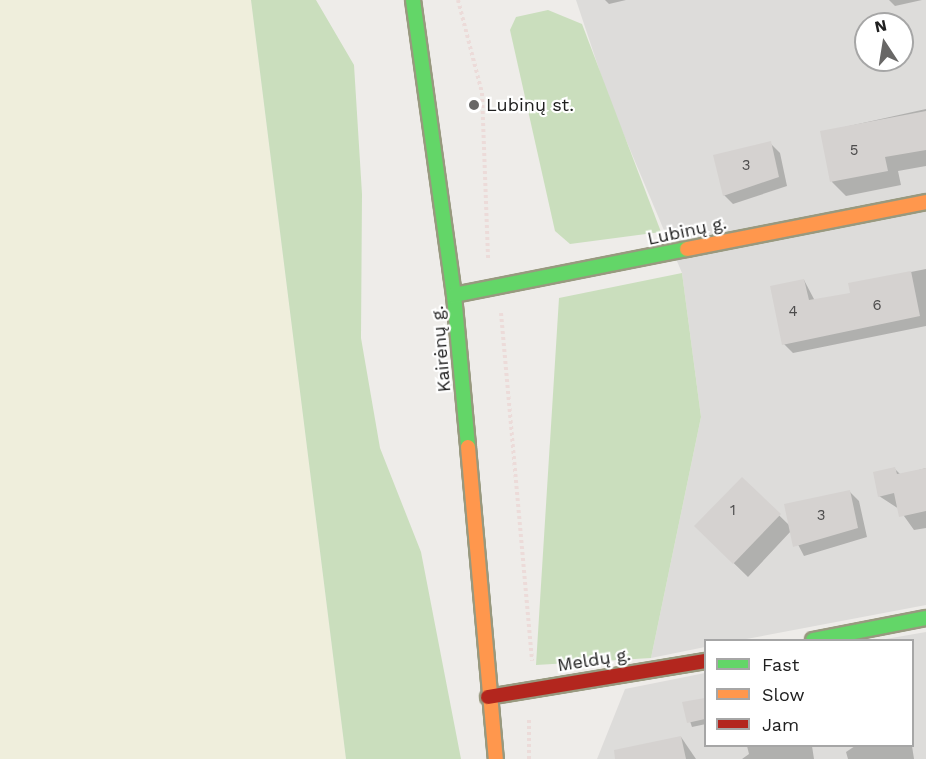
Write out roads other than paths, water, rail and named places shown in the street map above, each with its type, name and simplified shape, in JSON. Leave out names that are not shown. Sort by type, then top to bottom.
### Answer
[{"type":"street","name":"Kairėnų g.","points":[[413,0],[454,295],[488,697],[496,759]]},
{"type":"street","name":"Lubinų g.","points":[[454,295],[926,202]]},
{"type":"street","points":[[818,639],[926,618]]},
{"type":"street","name":"Meldų g.","points":[[488,697],[535,687],[704,661]]},
{"type":"place","name":"Lubinų st.","points":[[474,105]]}]
